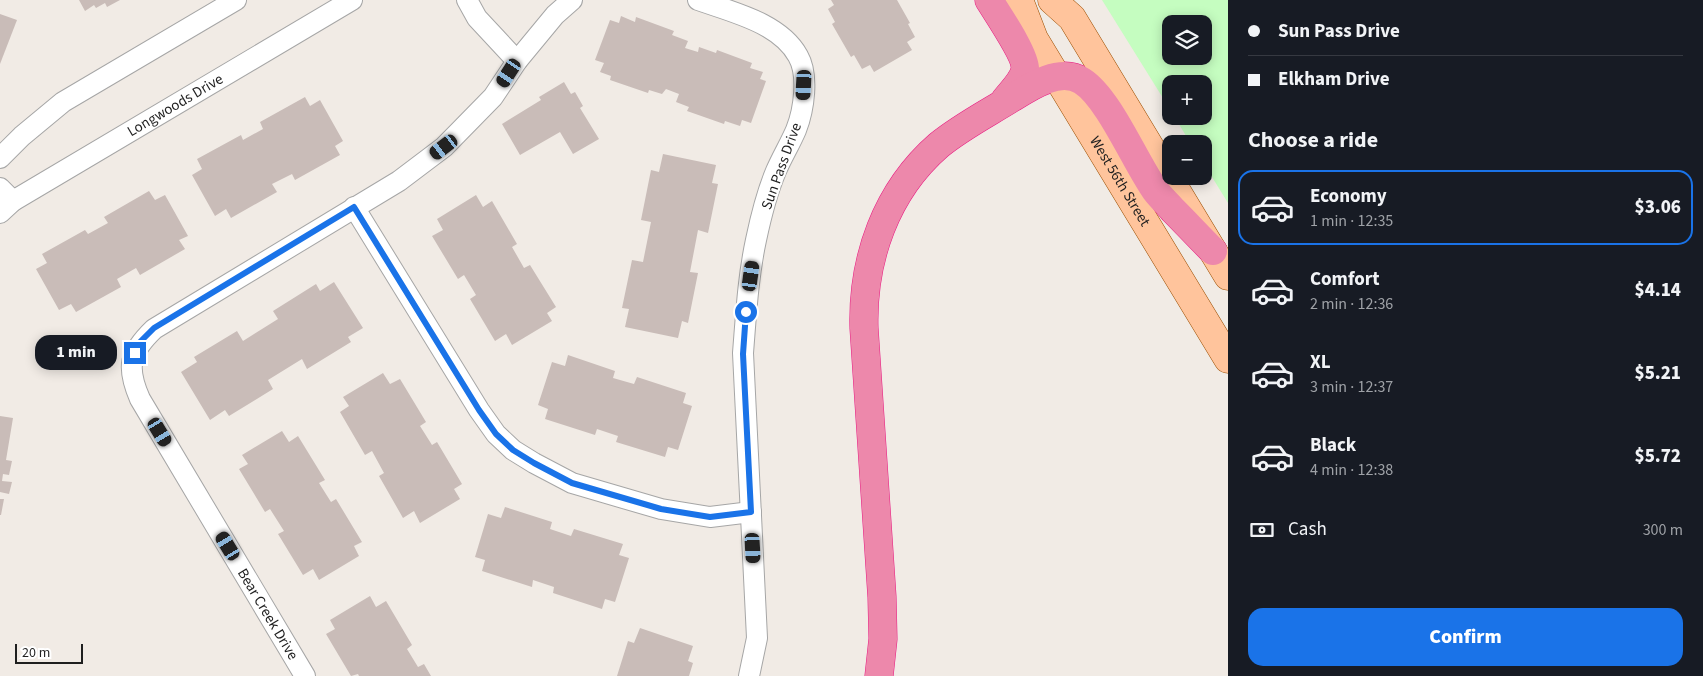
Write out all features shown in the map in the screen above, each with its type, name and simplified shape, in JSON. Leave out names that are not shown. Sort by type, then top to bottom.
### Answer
[{"type":"highway","points":[[988,0],[1025,64],[1025,71],[1003,104]]},
{"type":"highway","points":[[879,676],[883,639],[882,597],[864,328],[864,297],[869,266],[877,236],[890,208],[918,166],[954,133],[1038,84],[1069,75],[1082,81],[1092,90],[1107,110],[1156,191],[1212,251]]},
{"type":"main road","name":"West 56th Street","points":[[1019,0],[1034,40],[1228,359]]},
{"type":"main road","points":[[1052,0],[1072,18],[1228,276]]},
{"type":"street","points":[[0,158],[22,136],[63,102],[236,0]]},
{"type":"street","name":"Longwoods Drive","points":[[4,201],[352,0]]},
{"type":"street","points":[[466,0],[477,18],[517,61]]},
{"type":"street","points":[[572,0],[555,15],[517,61],[493,97],[444,147],[399,181],[354,207],[479,410],[496,434],[513,450],[572,483],[661,509],[710,517],[751,512]]},
{"type":"street","name":"Sun Pass Drive","points":[[698,0],[768,26],[789,42],[799,57],[804,74],[804,96],[797,128],[776,172],[756,241],[746,312],[743,354],[757,638],[749,676]]},
{"type":"street","name":"Bear Creek Drive","points":[[305,676],[140,399],[132,382],[131,370],[140,342],[154,328],[354,207]]},
{"type":"green space","points":[[1102,0],[1228,0],[1228,203],[1212,177],[1212,135],[1186,135],[1179,125],[1212,125],[1212,75],[1162,75],[1162,97]]},
{"type":"building","points":[[79,0],[120,0],[107,7],[105,3],[96,8],[94,5],[85,11]]},
{"type":"building","points":[[831,0],[897,0],[910,23],[908,24],[915,37],[907,42],[912,50],[874,72],[870,65],[862,69],[854,55],[851,57],[832,24],[835,22],[828,9],[834,5]]},
{"type":"building","points":[[0,14],[17,20],[0,64]]},
{"type":"building","points":[[621,16],[635,22],[636,17],[674,31],[672,35],[688,41],[685,48],[698,52],[699,47],[716,53],[717,50],[752,63],[750,68],[763,72],[760,79],[766,81],[751,123],[742,120],[740,126],[725,121],[724,124],[687,111],[689,107],[676,102],[679,94],[666,89],[662,94],[649,90],[648,93],[610,80],[611,76],[600,72],[604,63],[595,60],[610,20],[619,23]]},
{"type":"building","points":[[564,82],[571,94],[575,92],[583,106],[580,108],[599,139],[573,154],[560,132],[520,155],[502,124],[541,100],[539,97]]},
{"type":"building","points":[[305,97],[310,106],[320,100],[343,141],[335,146],[340,155],[295,180],[292,174],[272,184],[277,192],[231,218],[226,209],[215,216],[192,175],[202,169],[197,159],[241,135],[243,140],[263,129],[260,122]]},
{"type":"building","points":[[663,154],[716,165],[712,183],[718,184],[708,233],[698,230],[690,272],[698,273],[688,323],[682,321],[678,338],[625,327],[629,309],[622,308],[632,260],[643,262],[651,222],[641,220],[651,170],[659,172]]},
{"type":"building","points":[[149,191],[155,200],[165,195],[188,236],[179,240],[185,249],[140,275],[136,268],[117,279],[121,287],[76,312],[71,304],[59,310],[36,269],[47,263],[42,254],[85,230],[88,234],[108,223],[104,217]]},
{"type":"building","points":[[476,195],[483,207],[492,201],[517,244],[512,247],[524,268],[530,265],[556,307],[547,313],[552,321],[512,345],[506,334],[495,341],[470,299],[476,295],[464,275],[458,279],[432,236],[443,230],[437,219]]},
{"type":"building","points":[[334,282],[363,328],[348,337],[351,342],[307,369],[302,359],[268,380],[273,389],[229,416],[225,410],[210,420],[181,372],[197,362],[194,357],[237,331],[243,341],[278,319],[273,311],[316,284],[320,291]]},
{"type":"building","points":[[568,355],[615,371],[613,378],[634,384],[637,377],[686,393],[683,403],[692,406],[678,450],[668,447],[665,457],[616,442],[618,436],[597,429],[595,435],[545,419],[548,409],[538,405],[552,362],[565,366]]},
{"type":"building","points":[[383,373],[390,384],[400,379],[426,422],[420,426],[432,445],[437,442],[462,484],[454,489],[460,499],[420,523],[414,511],[403,518],[379,476],[384,473],[372,451],[365,455],[340,412],[349,406],[343,397]]},
{"type":"building","points":[[0,416],[13,418],[6,460],[12,461],[9,475],[3,474],[2,481],[12,482],[9,494],[0,492]]},
{"type":"building","points":[[282,431],[289,442],[298,436],[325,480],[319,483],[331,502],[336,499],[362,542],[354,546],[359,556],[319,580],[313,569],[303,575],[278,534],[284,531],[270,509],[265,512],[239,469],[248,464],[242,455]]},
{"type":"building","points":[[0,499],[4,499],[1,515],[0,515]]},
{"type":"building","points":[[505,507],[552,522],[550,529],[571,536],[574,529],[623,544],[619,555],[629,558],[615,602],[605,599],[602,609],[553,593],[554,587],[533,580],[532,587],[482,571],[485,560],[475,557],[488,514],[501,518]]},
{"type":"building","points":[[370,596],[376,607],[386,601],[412,645],[407,649],[418,667],[424,664],[431,676],[359,676],[358,674],[351,676],[326,634],[335,629],[330,620]]},
{"type":"building","points":[[640,628],[693,646],[688,661],[693,663],[689,676],[617,676],[628,641],[634,643]]},
{"type":"route","points":[[135,353],[140,342],[154,328],[354,207],[479,410],[496,434],[513,450],[572,483],[661,509],[710,517],[751,512],[743,354],[746,312]]}]
